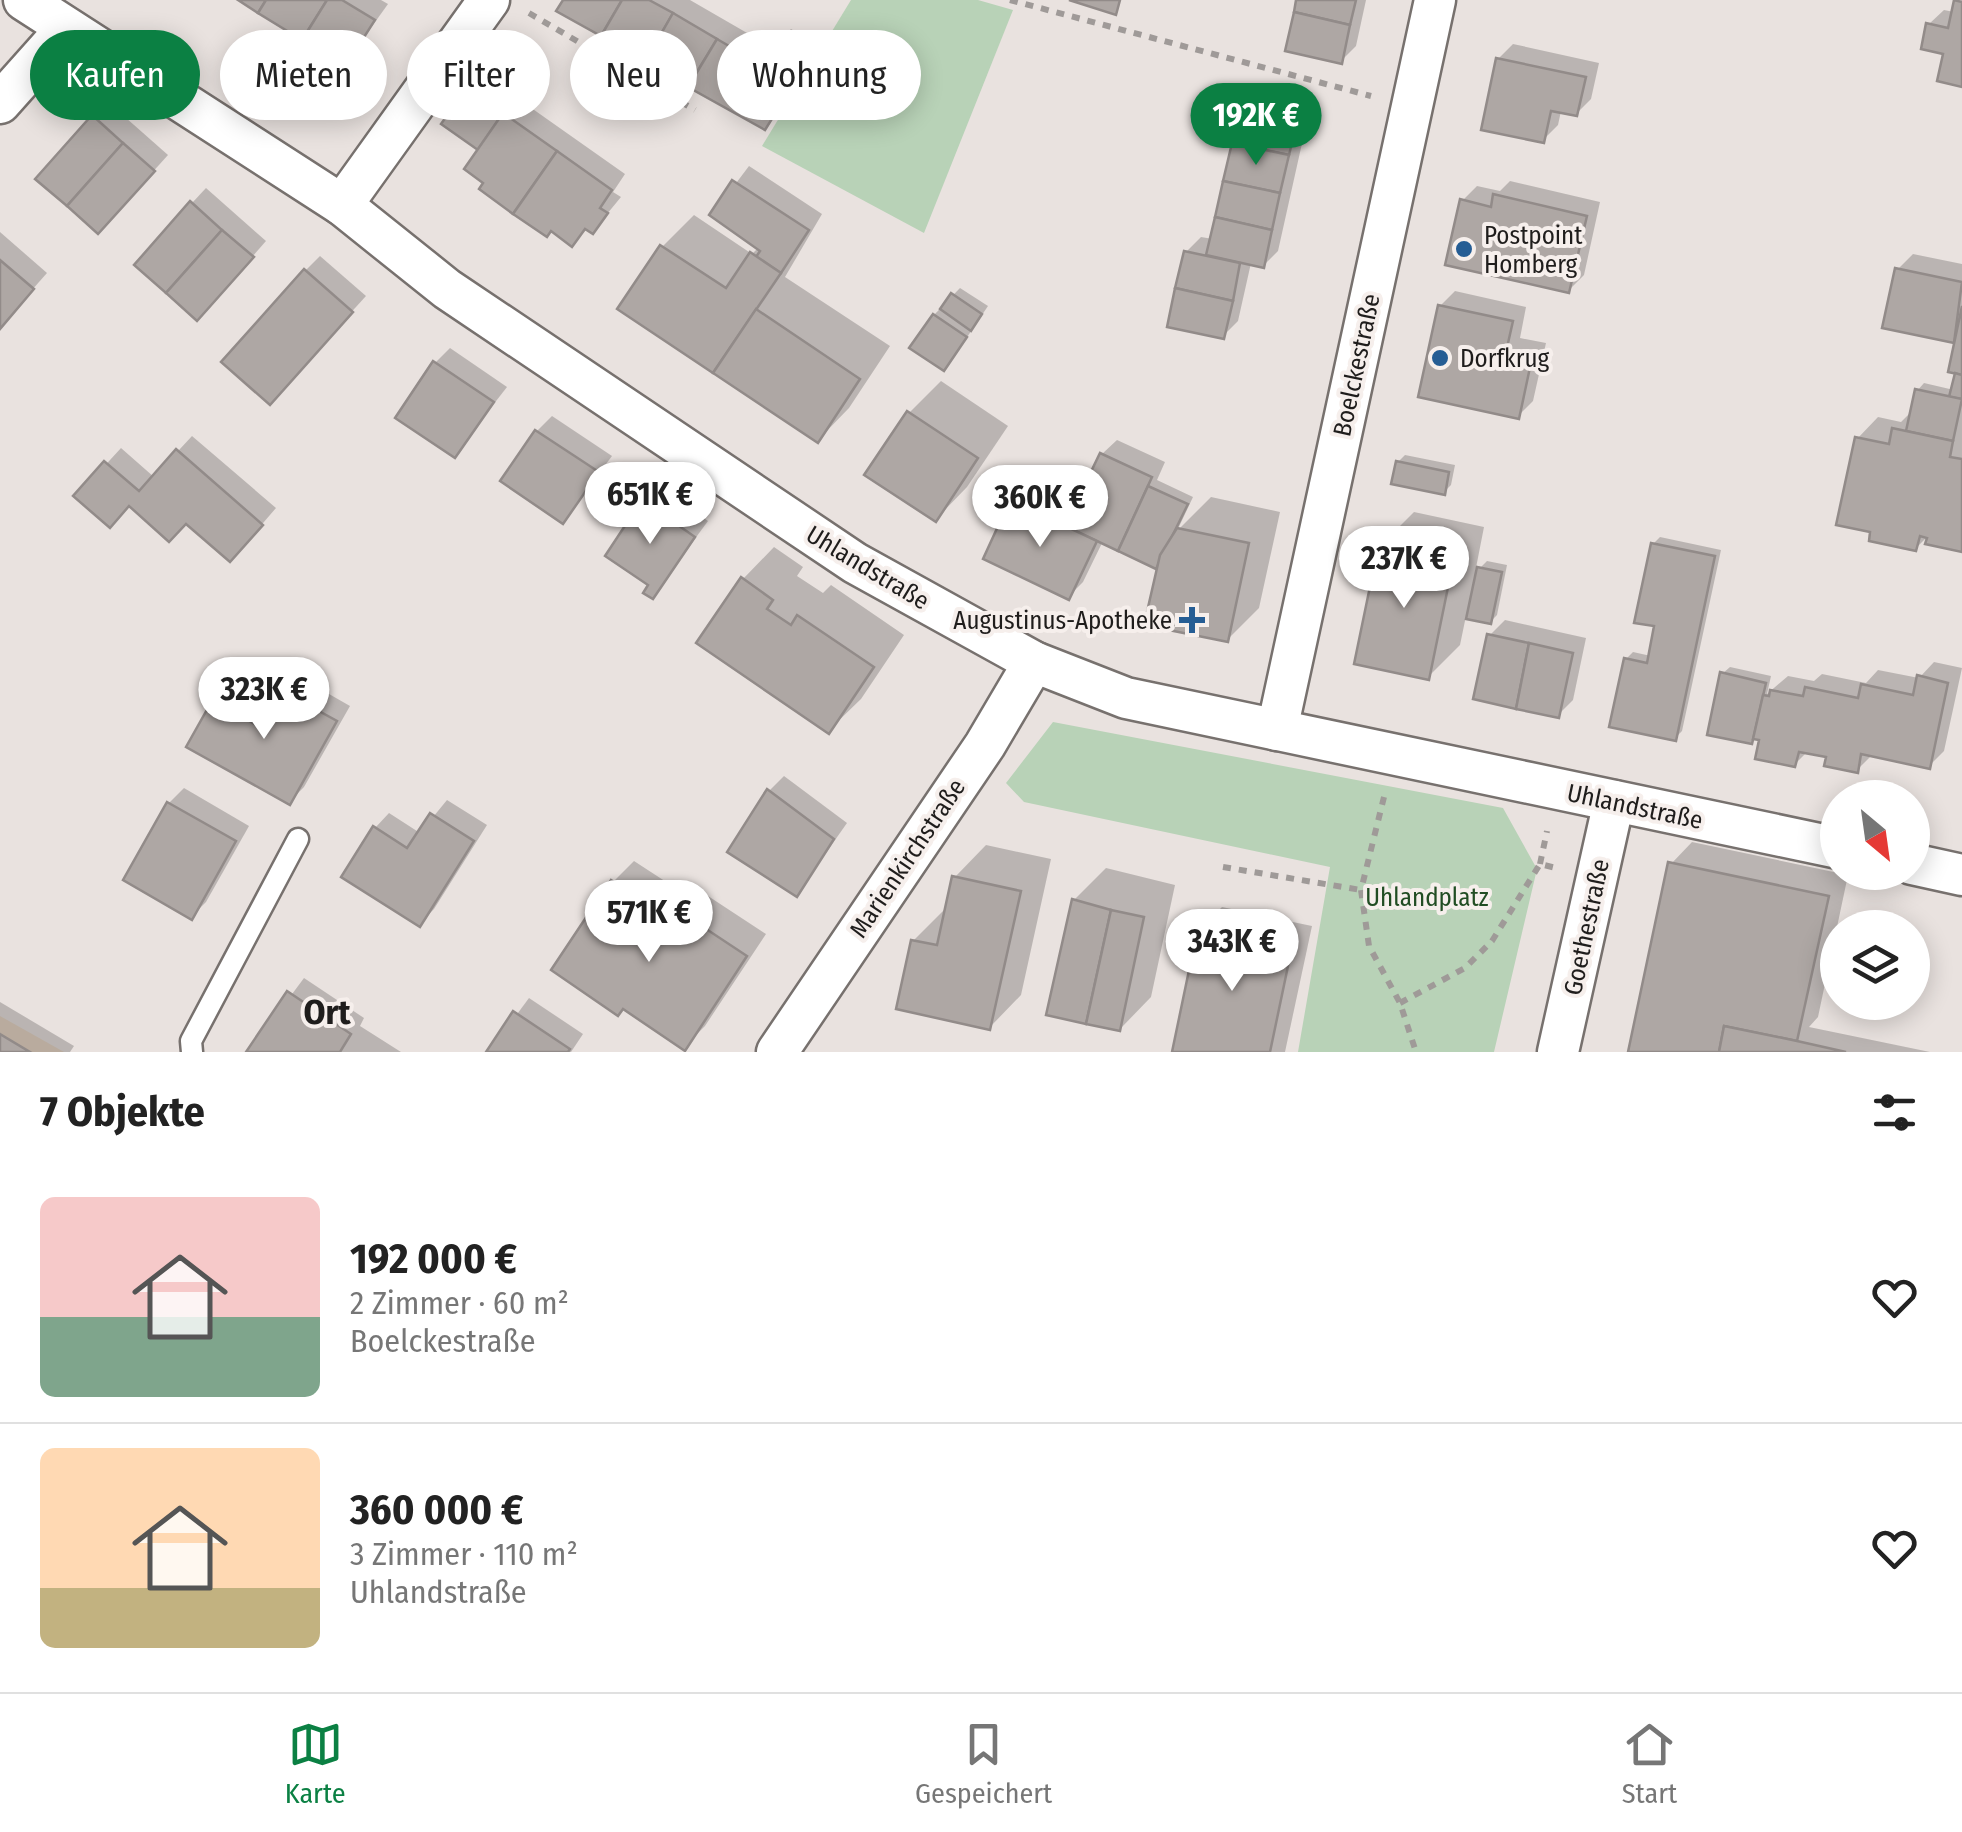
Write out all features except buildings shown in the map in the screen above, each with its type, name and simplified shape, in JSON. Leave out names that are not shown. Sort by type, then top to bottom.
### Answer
[{"type":"street","name":"Boelckestraße","points":[[1278,730],[1435,0]]},
{"type":"street","name":"Uhlandstraße","points":[[27,1],[342,205],[447,289],[855,563],[1034,662],[1126,698],[1820,844]]},
{"type":"street","points":[[342,205],[506,5]]},
{"type":"street","points":[[0,103],[66,29]]},
{"type":"street","name":"Marienkirchstraße","points":[[777,1052],[984,745],[1034,662]]},
{"type":"street","name":"Goethestraße","points":[[1558,1052],[1614,801]]},
{"type":"street","points":[[1930,868],[1962,874]]},
{"type":"lane","points":[[192,1052],[191,1041],[298,839]]},
{"type":"path","points":[[1010,0],[1412,107]]},
{"type":"path","points":[[506,5],[570,41]]},
{"type":"path","points":[[1393,754],[1361,890],[1369,946],[1400,1003],[1416,1052]]},
{"type":"path","points":[[1400,1003],[1466,968],[1492,941],[1540,864],[1597,876]]},
{"type":"path","points":[[1223,867],[1361,890]]},
{"type":"shaded area","points":[[0,1016],[64,1052],[0,1052]]},
{"type":"green space","points":[[851,0],[978,0],[1013,10],[924,233],[762,146],[778,120],[921,120],[921,30],[833,30]]},
{"type":"green space","name":"Uhlandplatz","points":[[1053,722],[1503,808],[1537,869],[1494,1052],[1298,1052],[1330,867],[1024,802],[1006,783]]},
{"type":"place","name":"Postpoint Homberg","points":[[1464,249]]},
{"type":"place","name":"Dorfkrug","points":[[1440,358]]},
{"type":"place","name":"Augustinus-Apotheke","points":[[1192,620]]},
{"type":"district","name":"Ort","points":[[327,1012]]}]
